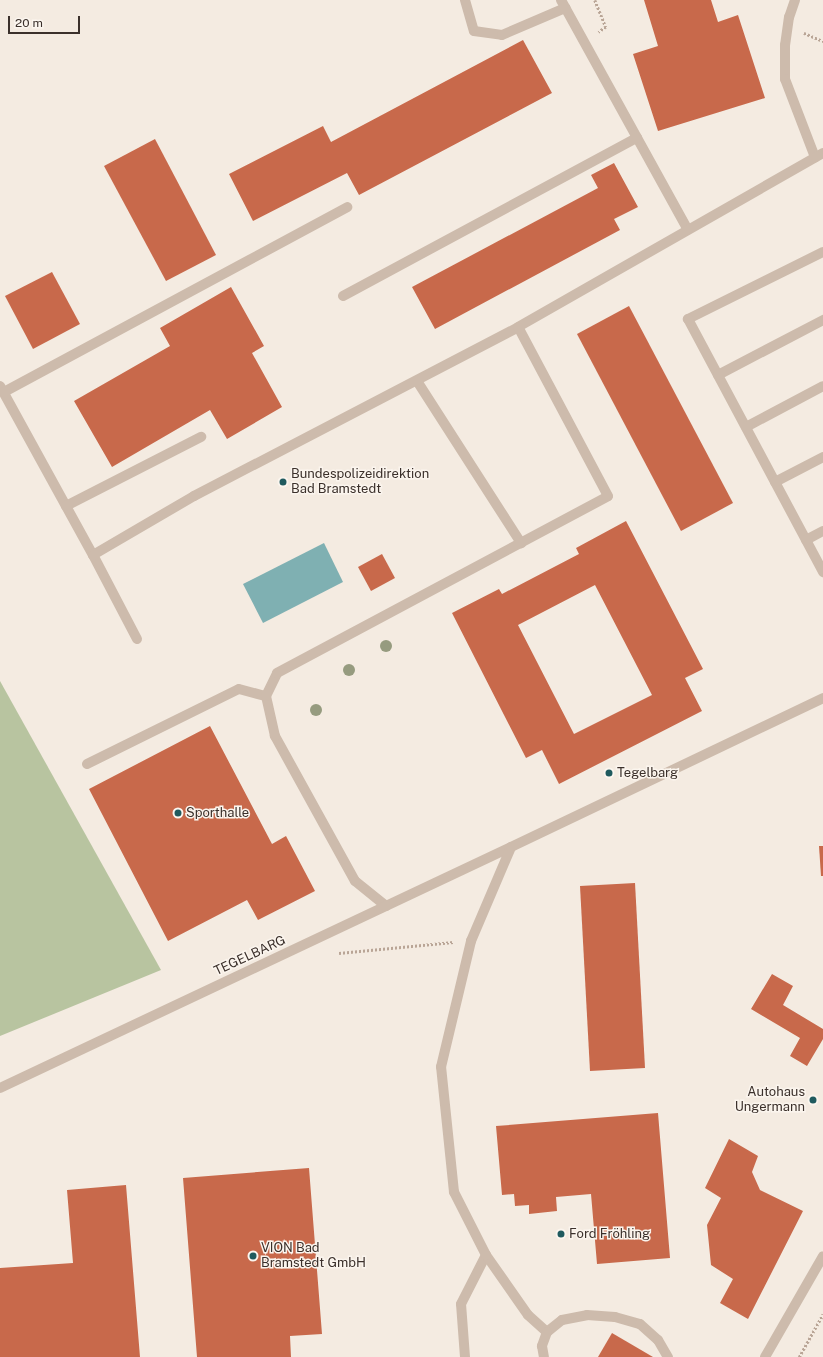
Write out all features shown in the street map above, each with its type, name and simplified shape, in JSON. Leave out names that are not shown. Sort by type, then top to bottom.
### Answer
[{"type":"street","points":[[465,0],[474,31],[502,35],[563,4],[687,228]]},
{"type":"street","points":[[93,555],[194,496],[518,327],[687,228],[819,155],[785,79],[785,45],[788,17],[796,0]]},
{"type":"street","points":[[343,296],[637,138]]},
{"type":"street","points":[[137,639],[2,389],[346,207]]},
{"type":"street","points":[[823,252],[688,319],[823,572]]},
{"type":"street","points":[[718,376],[823,320]]},
{"type":"street","points":[[386,906],[355,881],[275,736],[266,696],[277,673],[608,496],[518,327]]},
{"type":"street","points":[[417,380],[521,543]]},
{"type":"street","points":[[746,427],[823,386]]},
{"type":"street","points":[[66,506],[201,437]]},
{"type":"street","points":[[775,482],[823,456]]},
{"type":"street","points":[[806,540],[823,531]]},
{"type":"street","points":[[87,764],[240,689],[266,696]]},
{"type":"street","name":"TEGELBARG","points":[[0,1088],[823,698]]},
{"type":"street","points":[[511,847],[471,941],[441,1066],[454,1192],[486,1255],[528,1315],[547,1332]]},
{"type":"street","points":[[465,1357],[461,1304],[486,1255]]},
{"type":"street","points":[[765,1357],[823,1256]]},
{"type":"street","points":[[544,1357],[542,1346],[547,1332],[562,1320],[588,1315],[616,1317],[640,1324],[658,1340],[668,1357]]},
{"type":"path","points":[[583,42],[606,27],[595,0]]},
{"type":"path","points":[[339,953],[471,941]]},
{"type":"path","points":[[799,1357],[823,1314]]},
{"type":"green space","points":[[0,681],[161,970],[0,1036]]},
{"type":"water","points":[[324,543],[343,582],[263,623],[243,584]]},
{"type":"building","points":[[644,0],[711,0],[718,22],[738,15],[765,98],[658,131],[633,54],[658,46]]},
{"type":"building","points":[[523,40],[552,93],[359,195],[347,173],[253,221],[229,174],[323,126],[331,142]]},
{"type":"building","points":[[155,139],[216,255],[166,281],[104,166]]},
{"type":"building","points":[[614,163],[638,207],[614,219],[620,230],[435,329],[412,287],[598,188],[591,175]]},
{"type":"building","points":[[52,272],[80,324],[33,349],[5,296]]},
{"type":"building","points":[[231,287],[264,346],[252,353],[282,407],[227,439],[210,410],[112,467],[74,401],[170,346],[160,328]]},
{"type":"building","points":[[629,306],[733,503],[681,531],[577,334]]},
{"type":"building","points":[[626,521],[703,669],[685,678],[702,711],[559,784],[542,750],[526,758],[452,613],[499,589],[502,594],[579,554],[576,548]],"holes":[[[595,585],[652,695],[574,734],[518,625]]]},
{"type":"building","points":[[382,554],[395,578],[371,591],[358,567]]},
{"type":"building","name":"Sporthalle","points":[[210,726],[272,844],[286,836],[315,891],[258,920],[247,900],[168,941],[89,789]]},
{"type":"building","points":[[819,846],[823,846],[823,876],[821,876]]},
{"type":"building","points":[[635,883],[645,1068],[590,1071],[580,886]]},
{"type":"building","points":[[772,974],[793,986],[783,1005],[823,1029],[823,1039],[807,1066],[790,1056],[800,1038],[751,1009]]},
{"type":"building","points":[[658,1113],[670,1258],[597,1264],[591,1194],[556,1197],[557,1211],[529,1214],[529,1205],[515,1206],[514,1194],[502,1195],[496,1126]]},
{"type":"building","points":[[729,1139],[758,1156],[752,1172],[760,1190],[803,1211],[748,1319],[720,1303],[733,1279],[711,1265],[707,1225],[721,1198],[705,1188]]},
{"type":"building","name":"VION Bad Bramstedt GmbH","points":[[309,1168],[322,1334],[290,1336],[291,1357],[197,1357],[183,1178]]},
{"type":"building","points":[[126,1185],[140,1357],[0,1357],[0,1268],[73,1263],[67,1190]]},
{"type":"building","points":[[612,1333],[653,1357],[598,1357]]},
{"type":"place","name":"Bundespolizeidirektion Bad Bramstedt","points":[[283,482]]},
{"type":"place","name":"Tegelbarg","points":[[609,773]]},
{"type":"place","name":"Sporthalle","points":[[178,813]]},
{"type":"place","name":"Autohaus Ungermann","points":[[813,1100]]},
{"type":"place","name":"Ford Fröhling","points":[[561,1234]]},
{"type":"place","name":"VION Bad Bramstedt GmbH","points":[[253,1256]]}]
